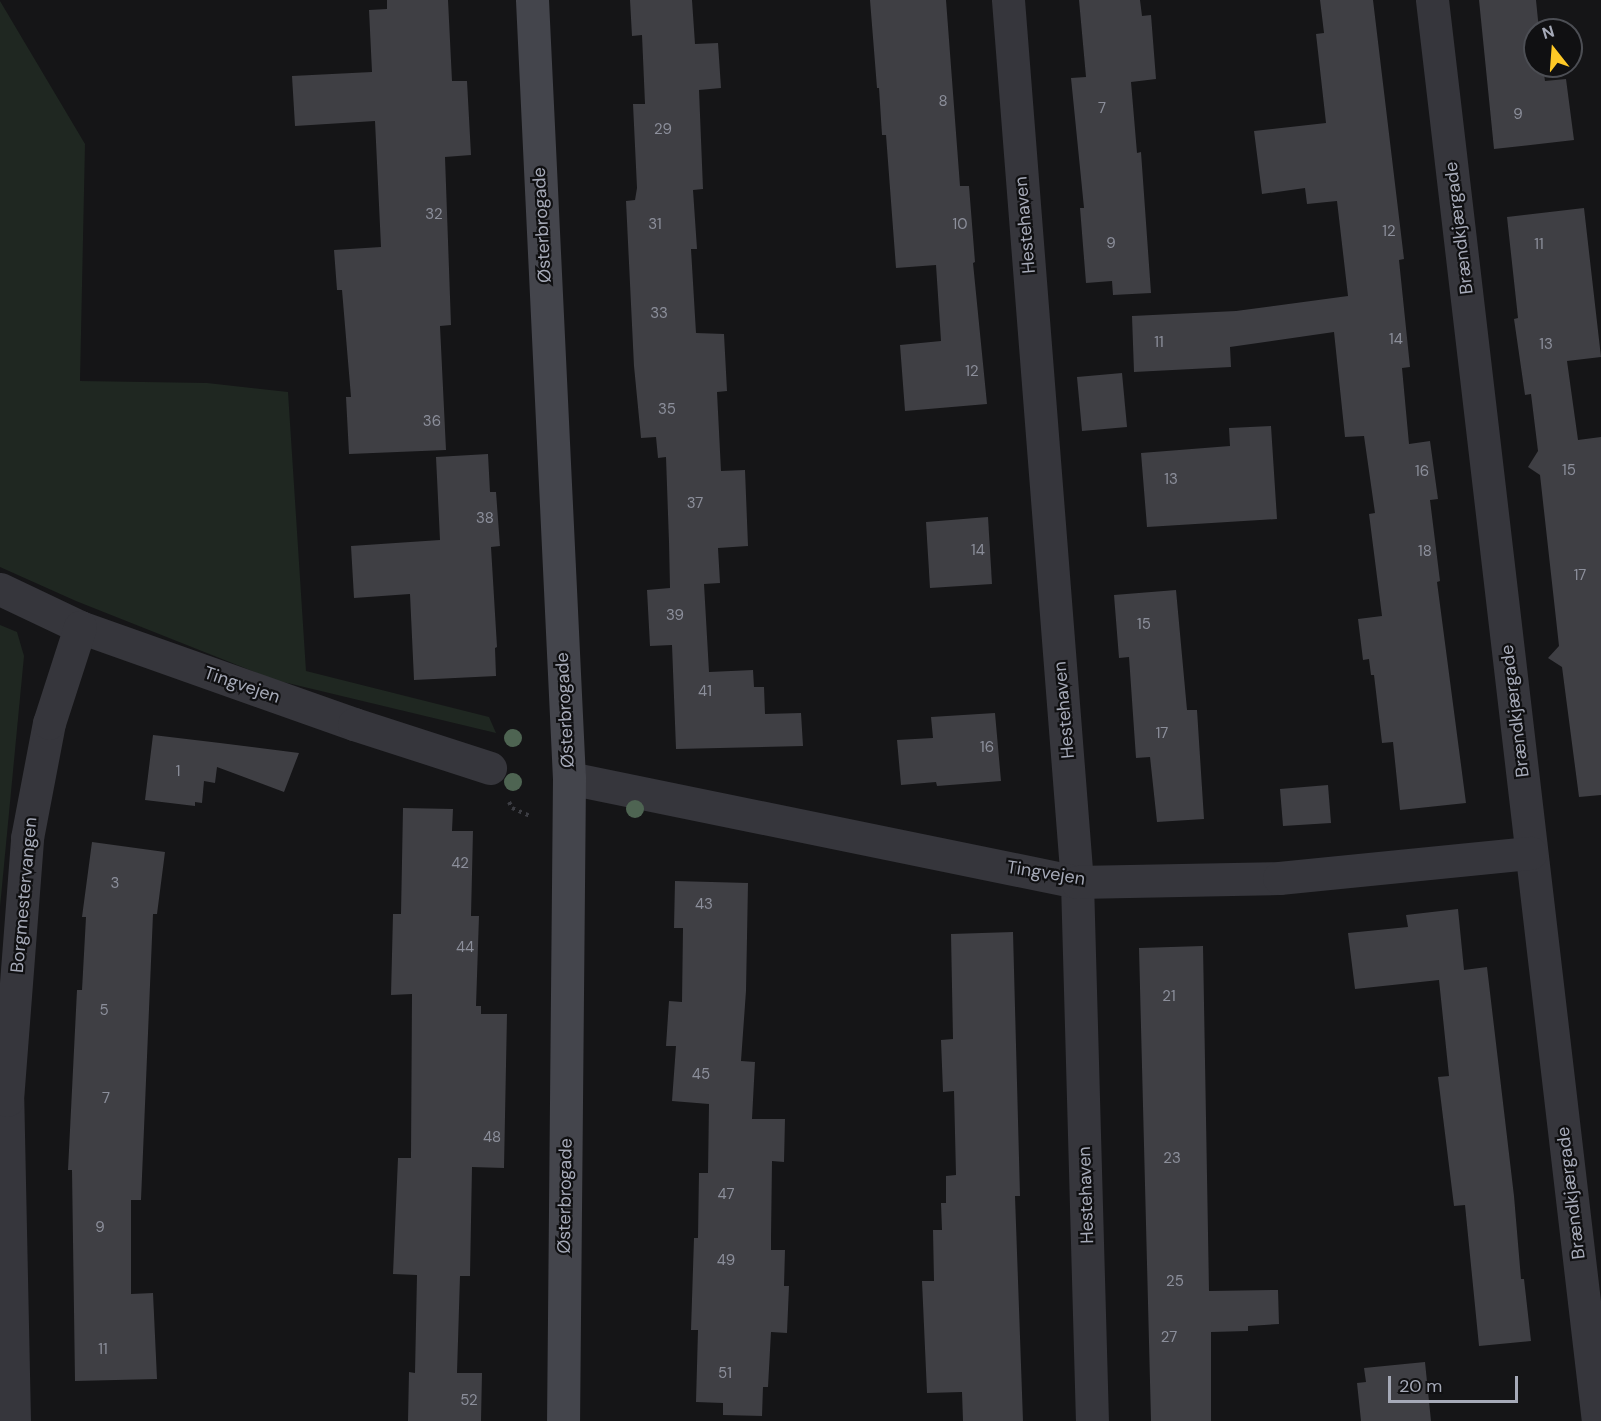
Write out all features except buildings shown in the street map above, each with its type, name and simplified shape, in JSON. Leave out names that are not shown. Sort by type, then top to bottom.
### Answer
[{"type":"main road","name":"Østerbrogade","points":[[532,0],[569,778],[563,1421]]},
{"type":"street","name":"Hestehaven","points":[[1008,0],[1077,882],[1092,1421]]},
{"type":"street","name":"Brændkjærgade","points":[[1432,0],[1598,1421]]},
{"type":"street","name":"Tingvejen","points":[[0,589],[80,627],[354,724],[490,768]]},
{"type":"street","name":"Borgmestervangen","points":[[14,1421],[8,1100],[27,838],[49,723],[80,627]]},
{"type":"street","name":"Tingvejen","points":[[569,778],[1077,882],[1279,878],[1531,853]]},
{"type":"path","points":[[490,768],[512,808],[568,833]]},
{"type":"shaded area","points":[[0,1],[85,144],[80,381],[207,383],[288,392],[306,671],[489,717],[496,733],[275,680],[76,601],[0,567]]},
{"type":"shaded area","points":[[0,625],[17,632],[24,656],[0,907]]}]
